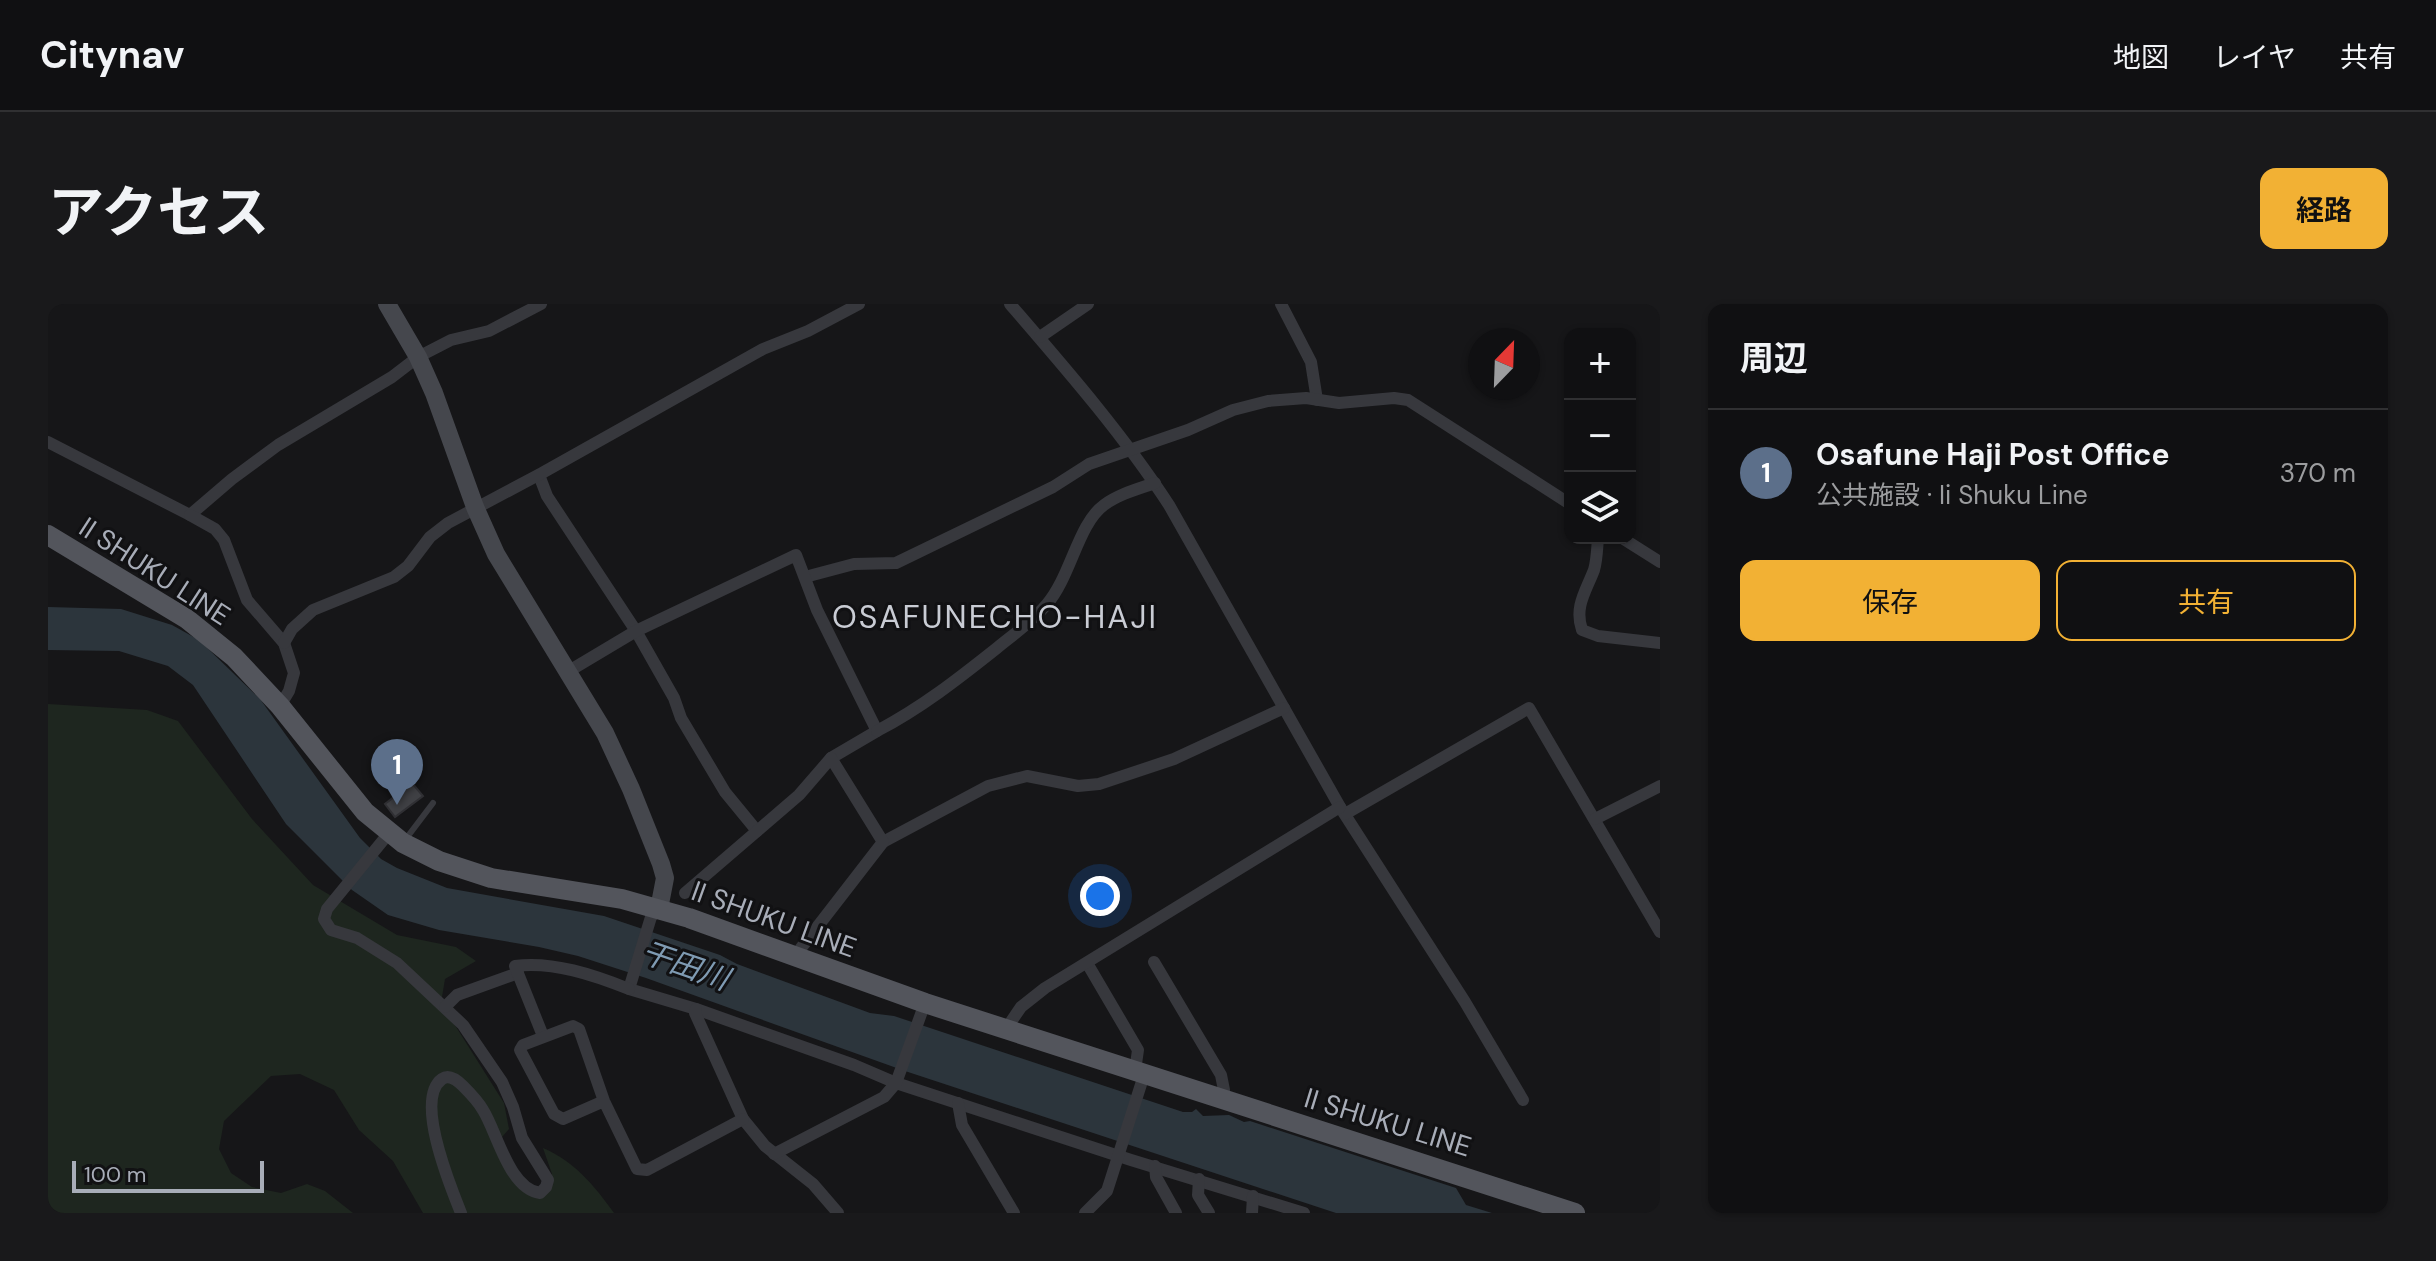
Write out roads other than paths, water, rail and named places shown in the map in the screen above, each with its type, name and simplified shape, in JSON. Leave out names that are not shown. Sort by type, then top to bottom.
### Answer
[{"type":"main road","name":"II SHUKU LINE","points":[[48,535],[187,619],[234,657],[280,706],[356,801],[396,838],[439,861],[491,878],[622,899],[655,913],[797,957],[923,1009],[1006,1029],[1140,1078],[1222,1099],[1575,1213]]},
{"type":"street","points":[[387,304],[418,357],[434,393],[475,507],[496,554],[605,733],[661,864],[665,878],[630,985]]},
{"type":"street","points":[[510,304],[515,317]]},
{"type":"street","points":[[190,515],[278,445],[392,377],[418,357],[451,340],[489,331],[541,304]]},
{"type":"street","points":[[284,643],[292,629],[313,610],[394,577],[408,566],[430,537],[475,507],[539,475],[763,349],[808,331],[859,304]]},
{"type":"street","points":[[1010,304],[1040,337],[1155,483],[1342,810],[1465,1002],[1523,1100]]},
{"type":"street","points":[[1040,337],[1088,304]]},
{"type":"street","points":[[1281,304],[1311,362],[1317,400]]},
{"type":"street","points":[[805,577],[854,564],[896,563],[1053,487],[1089,464],[1233,410],[1268,401],[1306,398],[1339,403],[1394,398],[1408,400],[1564,500]]},
{"type":"street","points":[[48,442],[215,529],[224,540],[247,600],[284,643],[294,673],[289,691],[280,706]]},
{"type":"street","points":[[539,475],[547,496],[636,631],[674,698],[681,718],[725,792],[757,831]]},
{"type":"street","points":[[685,893],[799,795],[831,758],[917,710],[1029,621],[1059,589],[1089,523],[1102,506],[1119,496],[1155,483]]},
{"type":"street","points":[[1597,544],[1594,570],[1582,594],[1579,623],[1582,630],[1598,636],[1660,643]]},
{"type":"street","points":[[1632,544],[1660,562]]},
{"type":"street","points":[[569,671],[636,631],[796,555],[827,631],[877,731]]},
{"type":"street","points":[[797,957],[883,842],[988,786],[1027,776],[1078,786],[1099,784],[1174,759],[1284,708]]},
{"type":"street","points":[[1006,1029],[1021,1007],[1087,963],[1342,810],[1529,708],[1660,932]]},
{"type":"street","points":[[831,758],[883,842]]},
{"type":"street","points":[[1595,819],[1660,786]]},
{"type":"street","points":[[396,838],[374,850],[327,909],[324,919],[331,930],[357,938],[397,963],[473,1038],[502,1082],[522,1138],[548,1180],[540,1193],[535,1193],[521,1182],[482,1109],[458,1081],[442,1078],[436,1086],[433,1131],[461,1213]]},
{"type":"street","points":[[1154,962],[1221,1075],[1222,1099]]},
{"type":"street","points":[[1085,1213],[1107,1191],[1140,1078],[1138,1050],[1087,963]]},
{"type":"street","points":[[543,1036],[515,966],[545,966],[630,985],[958,1103],[1304,1213]]},
{"type":"street","points":[[445,1007],[465,991],[518,973]]},
{"type":"street","points":[[696,1009],[695,1013],[743,1119],[774,1154],[813,1184],[838,1213]]},
{"type":"street","points":[[774,1154],[884,1097],[898,1080],[923,1009]]},
{"type":"street","points":[[604,1101],[563,1119],[554,1114],[520,1050],[523,1045],[573,1026],[579,1029],[604,1101],[637,1169],[647,1170],[743,1119]]},
{"type":"street","points":[[958,1103],[962,1125],[1014,1213]]},
{"type":"street","points":[[1155,1166],[1156,1177],[1176,1213]]},
{"type":"street","points":[[1199,1179],[1198,1195],[1209,1213]]},
{"type":"street","points":[[1252,1213],[1253,1196]]},
{"type":"lane","points":[[396,838],[433,803]]},
{"type":"water","name":"干田川","points":[[48,607],[121,609],[172,625],[199,640],[260,699],[360,838],[381,859],[397,868],[447,888],[604,916],[720,955],[870,1013],[894,1016],[1183,1112],[1196,1109],[1203,1116],[1229,1115],[1456,1188],[1466,1205],[1492,1213],[1336,1213],[905,1071],[578,956],[439,930],[388,915],[352,890],[286,824],[193,685],[168,666],[119,651],[48,650]]},
{"type":"place","name":"Osafune Haji Post Office","points":[[397,805]]},
{"type":"district","name":"OSAFUNECHO-HAJI","points":[[995,617]]}]
